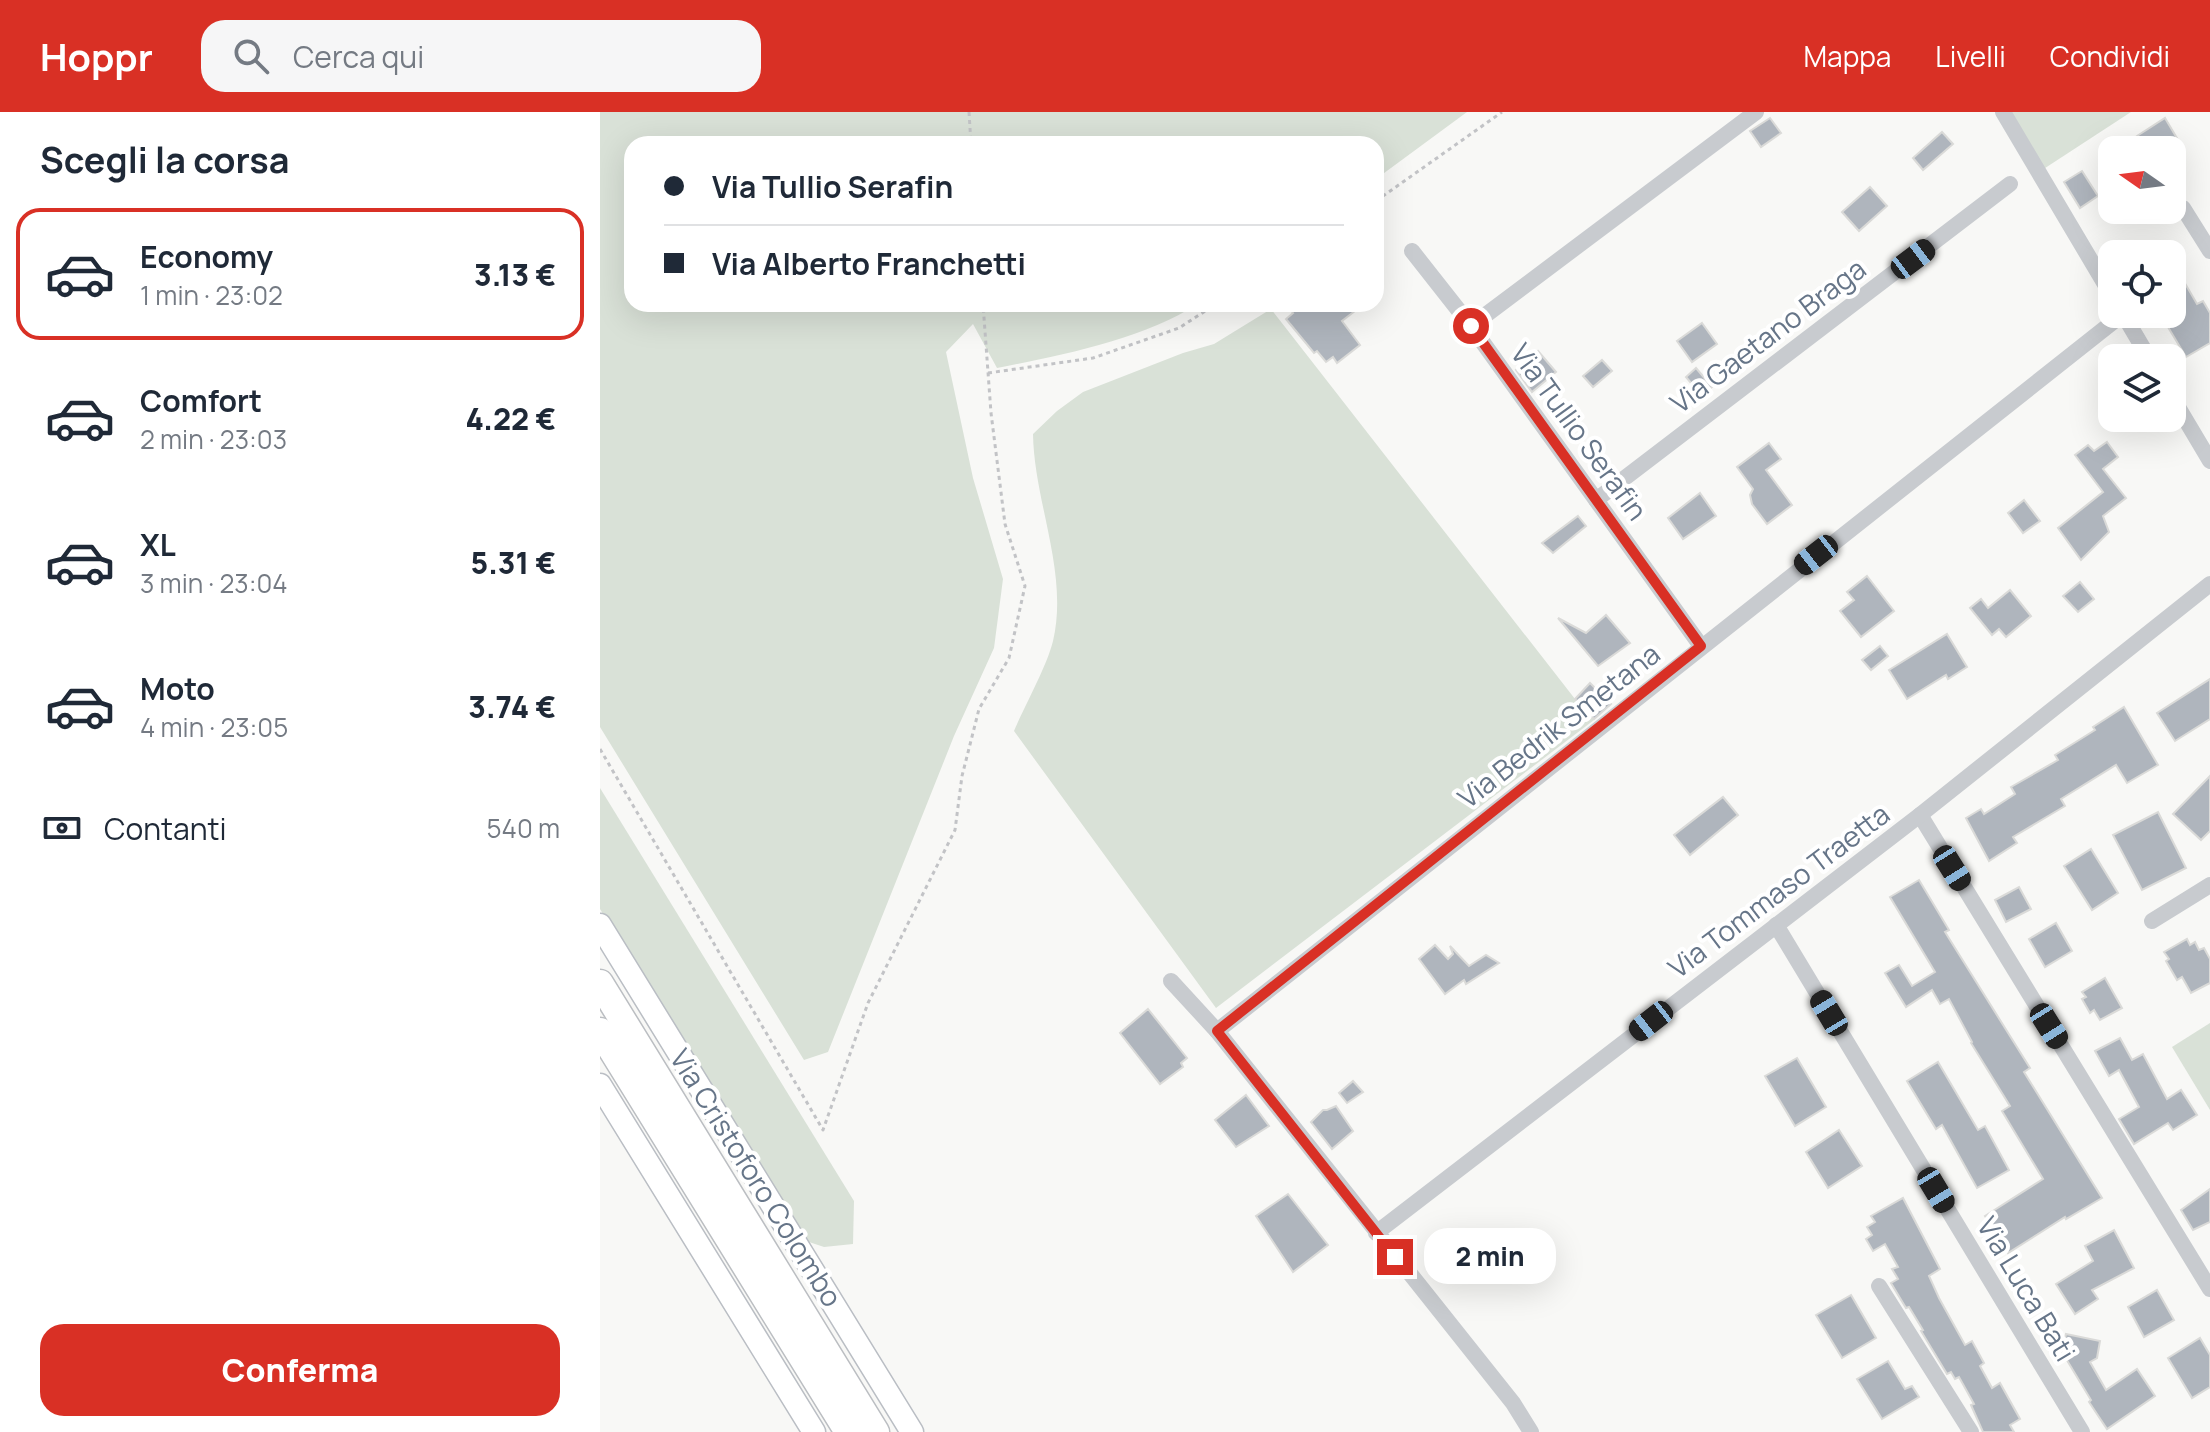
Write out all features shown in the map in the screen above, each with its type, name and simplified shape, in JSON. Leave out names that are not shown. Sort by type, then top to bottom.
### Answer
[{"type":"main road","name":"Via Cristoforo Colombo","points":[[600,983],[876,1432]]},
{"type":"main road","name":"Via Cristoforo Colombo","points":[[600,1031],[848,1432]]},
{"type":"street","points":[[1471,326],[1756,112]]},
{"type":"street","points":[[2003,112],[2098,272]]},
{"type":"street","name":"Via Gaetano Braga","points":[[1596,500],[2010,184]]},
{"type":"street","points":[[2186,213],[2210,251]]},
{"type":"street","name":"Via Tullio Serafin","points":[[1412,251],[1471,326],[1701,646]]},
{"type":"street","name":"Via Bedrik Smetana","points":[[1217,1031],[2105,328]]},
{"type":"street","points":[[2186,421],[2210,461]]},
{"type":"street","name":"Via Tommaso Traetta","points":[[1376,1233],[1920,815],[2210,584]]},
{"type":"street","points":[[1920,815],[2210,1289]]},
{"type":"street","points":[[2152,921],[2210,885]]},
{"type":"street","name":"Via Cristoforo Colombo","points":[[600,925],[912,1432]]},
{"type":"street","name":"Via Luca Bati","points":[[1776,925],[2082,1432]]},
{"type":"street","points":[[1171,981],[1217,1031],[1513,1403],[1531,1432]]},
{"type":"street","points":[[600,1085],[814,1432]]},
{"type":"street","points":[[1879,1286],[1971,1432]]},
{"type":"path","points":[[969,112],[970,136]]},
{"type":"path","points":[[1384,195],[1502,112]]},
{"type":"path","points":[[600,749],[823,1130],[868,1003],[955,830],[962,776],[979,709],[1009,658],[1025,586],[1005,524],[984,312]]},
{"type":"path","points":[[988,373],[1093,358],[1179,328],[1204,312]]},
{"type":"shaded area","points":[[600,112],[1467,112],[1384,173],[1384,136],[624,136],[624,312],[1183,312],[1127,336],[1073,352],[997,368],[973,324],[946,352],[973,478],[1003,579],[994,648],[954,736],[828,1052],[804,1060],[600,727]]},
{"type":"shaded area","points":[[2003,112],[2131,112],[2039,172]]},
{"type":"shaded area","points":[[1266,312],[1273,312],[1594,720],[1216,1008],[1014,731],[1050,651],[1057,615],[1054,564],[1033,434],[1083,392],[1214,344]]},
{"type":"shaded area","points":[[600,788],[854,1201],[853,1244],[824,1247],[803,1240],[600,909]]},
{"type":"shaded area","points":[[2210,1023],[2210,1110],[2172,1047]]},
{"type":"building","points":[[1770,118],[1781,133],[1761,147],[1750,131]]},
{"type":"building","points":[[2165,118],[2176,136],[2137,136]]},
{"type":"building","points":[[1942,132],[1953,144],[1923,170],[1913,158]]},
{"type":"building","points":[[2082,171],[2098,196],[2080,208],[2064,182]]},
{"type":"building","points":[[1870,187],[1887,206],[1859,231],[1842,212]]},
{"type":"building","points":[[2186,285],[2197,304],[2203,301],[2210,313],[2210,343],[2186,357],[2186,344],[2178,344],[2169,328],[2186,328]]},
{"type":"building","points":[[1354,312],[1342,321],[1360,345],[1337,363],[1333,357],[1326,362],[1317,351],[1314,353],[1286,319],[1293,313]]},
{"type":"building","points":[[1702,323],[1717,344],[1692,362],[1677,341]]},
{"type":"building","points":[[1538,351],[1556,372],[1532,392],[1516,370]]},
{"type":"building","points":[[1602,360],[1612,371],[1593,387],[1583,376]]},
{"type":"building","points":[[1696,368],[1712,387],[1702,396],[1686,377]]},
{"type":"building","points":[[2107,442],[2118,457],[2103,469],[2126,498],[2103,516],[2109,532],[2081,560],[2058,528],[2103,492],[2075,455],[2088,445],[2094,451]]},
{"type":"building","points":[[1769,443],[1781,459],[1766,470],[1792,505],[1767,524],[1752,504],[1750,495],[1753,489],[1737,467]]},
{"type":"building","points":[[1700,493],[1716,516],[1683,539],[1668,518]]},
{"type":"building","points":[[2024,500],[2040,521],[2023,533],[2008,513]]},
{"type":"building","points":[[1578,516],[1586,526],[1553,553],[1542,543]]},
{"type":"building","points":[[1867,576],[1894,611],[1861,637],[1840,611],[1854,600],[1847,592]]},
{"type":"building","points":[[2080,582],[2094,599],[2078,612],[2063,596]]},
{"type":"building","points":[[2010,590],[2031,616],[2006,637],[1999,629],[1992,635],[1970,608],[1981,599],[1988,608]]},
{"type":"building","points":[[1606,615],[1630,643],[1598,666],[1558,618],[1586,633]]},
{"type":"building","points":[[1947,634],[1967,667],[1948,679],[1946,675],[1907,699],[1889,670]]},
{"type":"building","points":[[1880,646],[1888,656],[1871,670],[1862,660]]},
{"type":"building","points":[[2210,679],[2210,719],[2175,741],[2157,713]]},
{"type":"building","points":[[1590,683],[1611,704],[1594,719],[1575,699]]},
{"type":"building","points":[[2124,707],[2158,765],[2127,783],[2116,765],[2061,799],[2065,806],[2013,837],[2017,843],[1989,861],[1966,818],[1981,809],[1984,814],[2015,794],[2011,787],[2058,760],[2055,755]]},
{"type":"building","points":[[2210,776],[2210,831],[2201,840],[2173,814]]},
{"type":"building","points":[[1723,797],[1738,815],[1690,855],[1674,835]]},
{"type":"building","points":[[2158,812],[2186,868],[2142,890],[2113,835]]},
{"type":"building","points":[[2091,849],[2118,893],[2092,910],[2064,866]]},
{"type":"building","points":[[1919,880],[1949,930],[1945,932],[2030,1068],[2024,1072],[2102,1198],[2008,1253],[1985,1216],[2043,1179],[2002,1111],[2010,1106],[1971,1043],[1949,999],[1940,1004],[1932,990],[1906,1007],[1885,973],[1899,965],[1912,986],[1935,972],[1890,897]]},
{"type":"building","points":[[2019,887],[2031,909],[2006,922],[1995,900]]},
{"type":"building","points":[[2056,923],[2072,951],[2045,967],[2029,939]]},
{"type":"building","points":[[2187,939],[2190,945],[2195,942],[2199,950],[2204,948],[2210,959],[2210,983],[2191,993],[2182,977],[2177,980],[2164,952]]},
{"type":"building","points":[[1435,945],[1448,959],[1453,954],[1450,946],[1469,966],[1486,955],[1499,963],[1466,984],[1464,980],[1445,994],[1419,959]]},
{"type":"building","points":[[2105,978],[2122,1008],[2100,1020],[2094,1010],[2090,1013],[2082,999],[2086,997],[2082,992]]},
{"type":"building","points":[[1148,1009],[1187,1058],[1181,1063],[1183,1067],[1160,1084],[1120,1033]]},
{"type":"building","points":[[2120,1038],[2132,1060],[2143,1054],[2167,1099],[2181,1090],[2197,1115],[2173,1130],[2168,1123],[2134,1144],[2119,1119],[2139,1107],[2119,1070],[2109,1076],[2095,1051]]},
{"type":"building","points":[[1797,1058],[1826,1107],[1795,1126],[1765,1076]]},
{"type":"building","points":[[1938,1062],[1978,1130],[1985,1126],[2009,1170],[1977,1188],[1942,1125],[1936,1129],[1907,1081]]},
{"type":"building","points":[[1353,1081],[1363,1092],[1347,1103],[1339,1093]]},
{"type":"building","points":[[1246,1095],[1269,1126],[1236,1147],[1215,1120]]},
{"type":"building","points":[[1336,1106],[1353,1131],[1332,1149],[1311,1122],[1323,1110]]},
{"type":"building","points":[[1839,1130],[1862,1166],[1828,1188],[1806,1152]]},
{"type":"building","points":[[2210,1189],[2210,1222],[2193,1230],[2181,1210]]},
{"type":"building","points":[[1288,1194],[1328,1245],[1293,1272],[1256,1216]]},
{"type":"building","points":[[1903,1198],[1940,1269],[1929,1276],[1939,1298],[1965,1345],[1972,1341],[1984,1363],[1980,1366],[1992,1388],[2000,1383],[2020,1419],[2010,1425],[2014,1432],[1983,1432],[1971,1405],[1974,1404],[1959,1377],[1955,1379],[1951,1372],[1947,1374],[1909,1307],[1906,1308],[1891,1283],[1898,1279],[1892,1269],[1898,1267],[1885,1244],[1873,1251],[1866,1239],[1872,1235],[1867,1227],[1875,1222],[1871,1216]]},
{"type":"building","points":[[2114,1230],[2134,1268],[2092,1290],[2098,1299],[2075,1314],[2056,1284],[2093,1261],[2085,1246]]},
{"type":"building","points":[[2157,1290],[2174,1320],[2144,1337],[2128,1307]]},
{"type":"building","points":[[1851,1295],[1876,1338],[1842,1358],[1816,1315]]},
{"type":"building","points":[[2066,1334],[2100,1341],[2097,1358],[2090,1362],[2106,1390],[2137,1369],[2155,1396],[2107,1429],[2062,1352]]},
{"type":"building","points":[[2200,1338],[2210,1355],[2210,1387],[2192,1398],[2168,1358]]},
{"type":"building","points":[[1888,1361],[1905,1389],[1912,1386],[1919,1397],[1882,1419],[1857,1379]]},
{"type":"route","points":[[1395,1257],[1217,1031],[1701,646],[1471,326]]}]
